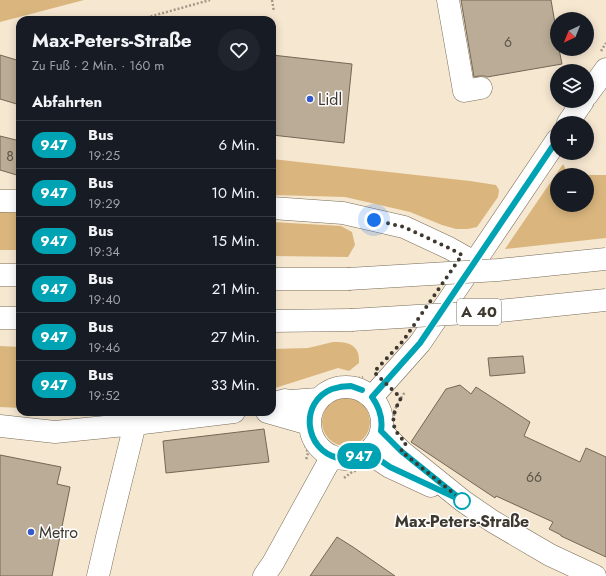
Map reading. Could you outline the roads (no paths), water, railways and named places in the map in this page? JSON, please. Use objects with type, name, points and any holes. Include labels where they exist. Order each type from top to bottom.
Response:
[{"type":"main road","points":[[448,0],[464,91],[481,88]]},
{"type":"main road","points":[[594,85],[606,68]]},
{"type":"main road","points":[[550,150],[420,343],[379,390],[378,405],[382,422],[387,426],[401,451],[463,501],[492,521],[550,555],[595,576]]},
{"type":"main road","points":[[0,201],[16,202]]},
{"type":"main road","points":[[276,208],[343,213],[404,227],[449,248],[474,262]]},
{"type":"main road","points":[[276,280],[348,279],[498,270],[606,259]]},
{"type":"main road","points":[[0,275],[16,275]]},
{"type":"main road","name":"A 40","points":[[276,321],[351,320],[499,311],[606,300]]},
{"type":"main road","points":[[0,318],[16,318]]},
{"type":"main road","points":[[309,424],[276,411],[285,400],[291,401],[338,387],[351,386],[362,390],[379,390]]},
{"type":"main road","points":[[321,391],[310,415],[309,424],[311,434],[323,451],[327,465]]},
{"type":"main road","points":[[0,426],[55,432],[201,416]]},
{"type":"main road","points":[[98,576],[135,424]]},
{"type":"main road","points":[[365,460],[387,426]]},
{"type":"main road","points":[[264,576],[273,563],[327,465],[344,459],[356,457],[390,467],[463,501]]},
{"type":"place","name":"Lidl","points":[[310,99]]},
{"type":"place","name":"Max-Peters-Straße","points":[[462,501]]},
{"type":"place","name":"Metro","points":[[31,532]]}]
